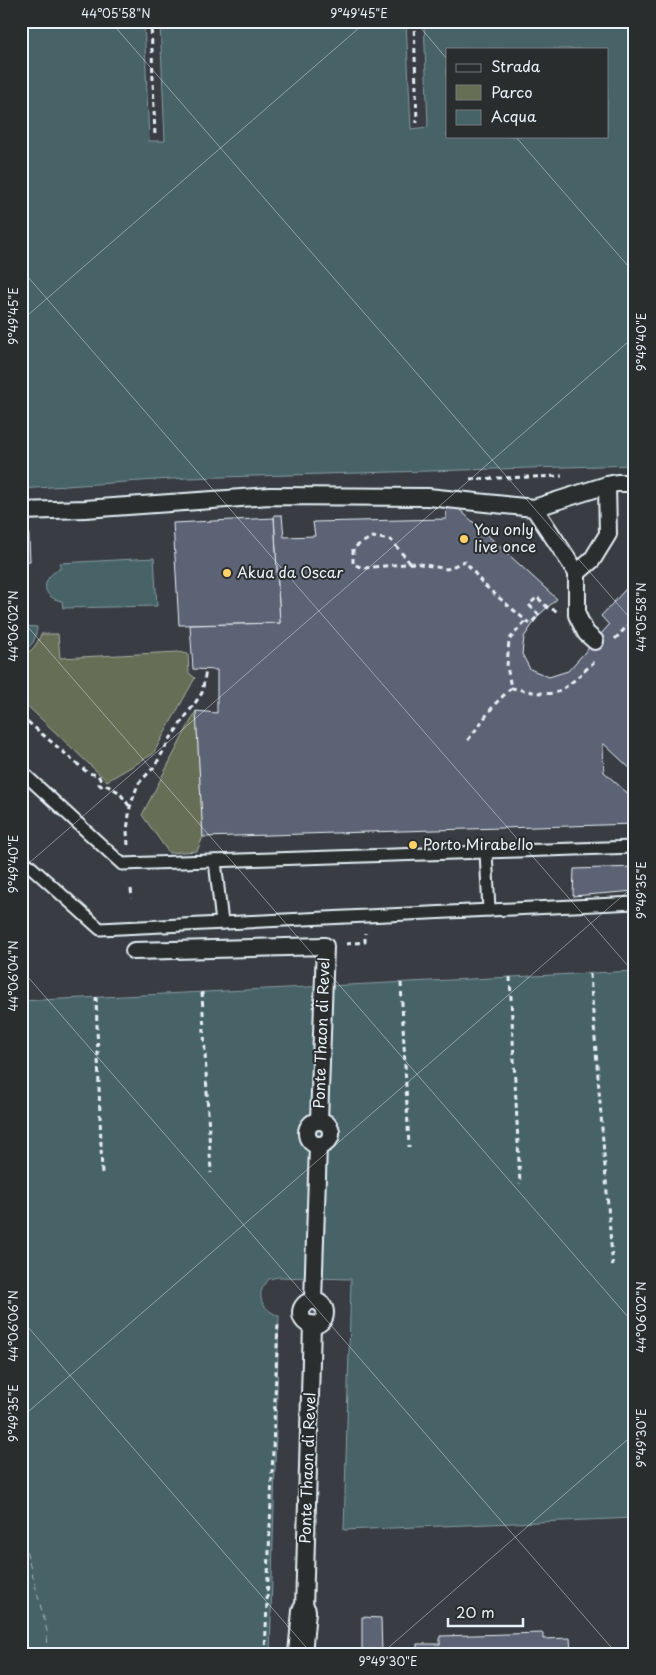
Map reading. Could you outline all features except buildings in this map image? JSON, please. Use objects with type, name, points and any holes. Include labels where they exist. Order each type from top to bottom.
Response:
[{"type":"street","points":[[21,511],[85,509],[270,496],[428,497],[534,508],[607,485],[635,483]]},
{"type":"street","points":[[577,573],[592,560],[608,534],[607,485]]},
{"type":"street","points":[[534,508],[577,573],[577,615],[586,633],[595,641]]},
{"type":"street","points":[[134,951],[325,946]]},
{"type":"street","name":"Ponte Thaon di Revel","points":[[304,1611],[312,1324],[305,1322],[301,1314],[304,1305],[313,1301],[318,1145],[310,1142],[307,1133],[310,1125],[319,1121],[325,946]]},
{"type":"street","points":[[300,1654],[304,1611]]},
{"type":"lane","points":[[21,771],[122,864],[635,847]]},
{"type":"lane","points":[[486,852],[489,910]]},
{"type":"lane","points":[[21,858],[100,929],[635,903]]},
{"type":"lane","points":[[215,861],[222,923]]},
{"type":"path","points":[[151,21],[155,137]]},
{"type":"path","points":[[414,21],[417,123]]},
{"type":"path","points":[[410,563],[392,540],[372,537],[353,548],[353,564],[363,568],[410,563],[447,569],[465,561],[484,585],[530,624],[540,615],[529,605],[537,597],[548,608]]},
{"type":"path","points":[[614,641],[634,619]]},
{"type":"path","points":[[511,688],[507,666],[509,640],[526,620]]},
{"type":"path","points":[[511,688],[555,693],[578,678],[596,660]]},
{"type":"path","points":[[129,853],[127,831],[130,807],[138,784],[155,766],[170,739],[202,692],[206,670]]},
{"type":"path","points":[[468,740],[494,704],[511,688]]},
{"type":"path","points":[[21,716],[88,773],[98,775],[101,781],[99,784],[102,786],[104,784],[119,792],[130,807]]},
{"type":"path","points":[[131,889],[132,898]]},
{"type":"path","points":[[325,946],[365,942],[365,916]]},
{"type":"path","points":[[590,974],[613,1270]]},
{"type":"path","points":[[510,977],[520,1184]]},
{"type":"path","points":[[401,982],[409,1147]]},
{"type":"path","points":[[202,992],[211,1173]]},
{"type":"path","points":[[96,997],[102,1175]]},
{"type":"path","points":[[265,1654],[278,1322]]},
{"type":"green space","points":[[41,634],[58,634],[60,658],[178,652],[188,654],[189,673],[195,678],[153,754],[107,781],[21,700],[21,655],[34,648]]},
{"type":"green space","points":[[196,711],[203,837],[197,851],[169,853],[142,815]]},
{"type":"water","points":[[21,21],[144,21],[149,141],[165,141],[160,21],[406,21],[411,129],[428,127],[424,21],[635,21],[635,465],[186,478],[21,489]]},
{"type":"water","points":[[154,558],[157,606],[63,608],[62,601],[50,596],[47,592],[46,582],[49,577],[60,569],[60,563]]},
{"type":"water","points":[[21,626],[37,627],[33,642],[21,651]]},
{"type":"water","points":[[635,971],[635,1518],[344,1530],[351,1279],[278,1277],[269,1279],[261,1294],[264,1306],[279,1316],[270,1654],[21,1654],[21,1001]]},
{"type":"ferry route","points":[[21,1530],[47,1631],[46,1654]]},
{"type":"place","name":"You only live once","points":[[464,539]]},
{"type":"place","name":"Akua da Oscar","points":[[227,573]]},
{"type":"place","name":"Porto Mirabello","points":[[413,845]]}]
